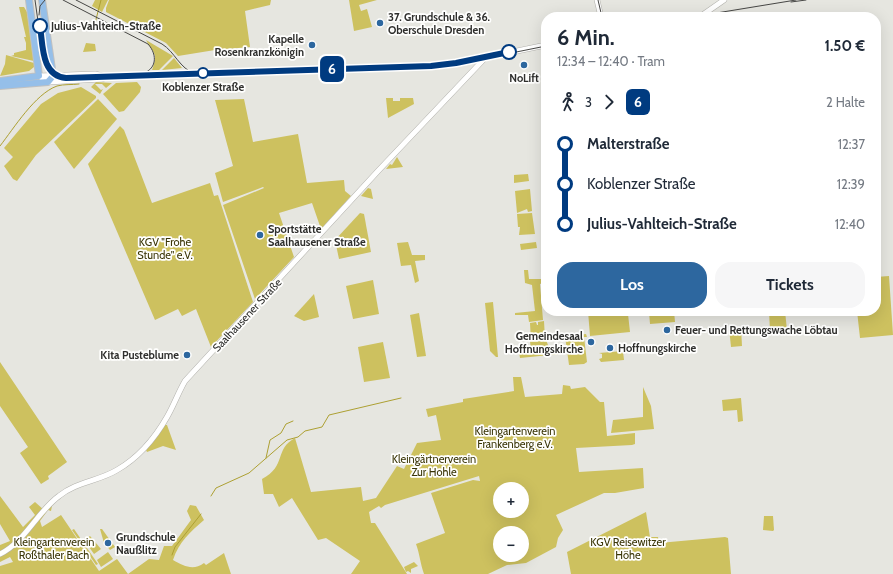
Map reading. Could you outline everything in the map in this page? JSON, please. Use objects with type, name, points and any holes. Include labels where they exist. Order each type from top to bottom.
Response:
[{"type":"main road","points":[[0,81],[39,76],[29,0]]},
{"type":"main road","points":[[0,86],[48,82],[53,76],[42,0]]},
{"type":"street","points":[[597,0],[600,12]]},
{"type":"street","points":[[706,12],[724,0]]},
{"type":"street","points":[[39,76],[48,82],[101,79],[108,77],[449,65],[541,46]]},
{"type":"street","name":"Saalhausener Straße","points":[[0,554],[15,543],[44,510],[60,495],[77,485],[117,470],[141,451],[167,417],[185,381],[378,171],[485,58]]},
{"type":"street","points":[[39,76],[95,74],[108,77]]},
{"type":"green space","points":[[95,0],[108,0],[102,12],[92,6]]},
{"type":"green space","points":[[109,0],[271,0],[270,5],[245,11],[250,47],[215,50],[178,56],[166,43],[106,12]]},
{"type":"green space","points":[[349,0],[377,0],[359,5],[361,11],[367,9],[372,27],[354,31]]},
{"type":"green space","points":[[19,7],[24,7],[27,12],[34,61],[11,56],[14,55],[14,53],[26,50],[24,37],[26,37]]},
{"type":"green space","points":[[146,40],[173,56],[159,70],[152,70],[155,56]]},
{"type":"green space","points":[[86,43],[95,44],[96,51],[83,52]]},
{"type":"green space","points":[[6,55],[34,63],[34,67],[29,71],[0,76],[5,64]]},
{"type":"green space","points":[[174,58],[182,68],[162,70]]},
{"type":"green space","points":[[96,82],[112,83],[106,88],[102,84],[95,84],[101,90],[103,89],[100,94],[91,87]]},
{"type":"green space","points":[[137,82],[141,87],[140,92],[124,111],[119,112],[103,94],[116,83]]},
{"type":"green space","points":[[81,87],[96,96],[96,98],[36,155],[17,181],[13,179],[4,166],[13,157],[4,148],[41,104],[58,93]]},
{"type":"green space","points":[[386,98],[393,98],[393,101],[400,101],[400,98],[413,98],[414,104],[388,118]]},
{"type":"green space","points":[[98,99],[117,119],[74,169],[54,142]]},
{"type":"green space","name":"Sportstätte Saalhausener Straße","points":[[244,99],[253,142],[298,134],[307,183],[344,180],[345,191],[351,196],[321,229],[312,203],[279,213],[294,257],[255,299],[223,205],[264,188],[263,187],[223,202],[215,173],[233,166],[215,100]]},
{"type":"green space","name":"KGV \"Frohe Stunde\" e.V.","points":[[120,126],[124,130],[152,203],[210,183],[214,196],[218,195],[253,302],[211,347],[196,309],[182,316],[178,309],[155,320],[88,164]]},
{"type":"green space","points":[[397,157],[403,167],[386,169],[390,164],[392,165]]},
{"type":"green space","points":[[528,174],[529,181],[514,183],[514,175]]},
{"type":"green space","points":[[368,188],[371,189],[373,199],[361,196]]},
{"type":"green space","points":[[530,189],[532,211],[528,212],[527,209],[517,213],[515,191]]},
{"type":"green space","points":[[360,213],[364,214],[371,252],[339,259],[335,240]]},
{"type":"green space","points":[[532,213],[535,234],[519,235],[520,227],[518,227],[517,214]]},
{"type":"green space","points":[[408,242],[412,255],[425,255],[425,260],[415,261],[419,281],[415,283],[411,265],[401,266],[397,243]]},
{"type":"green space","points":[[536,242],[537,248],[521,250],[520,244]]},
{"type":"green space","points":[[524,270],[528,270],[529,279],[541,279],[541,316],[543,316],[543,320],[529,322],[528,315],[515,315],[515,313],[535,311],[532,285],[525,283]]},
{"type":"green space","points":[[889,276],[893,335],[860,338],[858,316],[881,316],[881,277]]},
{"type":"green space","points":[[373,280],[379,314],[353,319],[346,286]]},
{"type":"green space","points":[[314,294],[319,317],[304,321],[294,316]]},
{"type":"green space","points":[[493,302],[498,357],[490,351],[485,303]]},
{"type":"green space","points":[[419,313],[426,356],[417,357],[410,315]]},
{"type":"green space","points":[[588,316],[628,316],[630,332],[590,336]]},
{"type":"green space","points":[[649,316],[674,316],[675,322],[650,324]]},
{"type":"green space","points":[[769,316],[786,316],[787,330],[770,331]]},
{"type":"green space","points":[[544,321],[545,339],[531,341],[530,323],[536,322],[538,325],[538,322]]},
{"type":"green space","points":[[741,327],[742,346],[731,347],[729,328]]},
{"type":"green space","points":[[586,334],[587,337],[584,337],[587,362],[584,364],[569,365],[565,336]]},
{"type":"green space","points":[[546,340],[550,350],[556,349],[556,352],[559,351],[560,354],[520,358],[519,352],[531,350],[530,341]]},
{"type":"green space","points":[[383,342],[390,378],[364,382],[358,347]]},
{"type":"green space","points":[[623,351],[624,360],[601,362],[599,359],[602,358],[602,354],[599,353]]},
{"type":"green space","points":[[0,362],[67,462],[48,476],[49,479],[41,484],[20,453],[28,447],[0,406]]},
{"type":"green space","points":[[513,377],[521,377],[525,397],[562,394],[563,385],[570,386],[571,389],[585,387],[600,402],[604,402],[607,436],[635,433],[635,444],[576,448],[579,472],[643,468],[644,488],[615,493],[604,493],[556,515],[563,530],[558,538],[556,547],[529,561],[529,526],[493,526],[493,562],[528,562],[507,565],[488,574],[424,574],[416,544],[445,533],[431,493],[473,480],[480,481],[479,476],[385,505],[381,508],[379,506],[369,512],[371,523],[375,523],[407,574],[351,574],[360,561],[326,538],[318,540],[292,498],[279,507],[273,494],[264,494],[262,479],[275,469],[284,447],[295,438],[311,492],[361,487],[363,501],[376,498],[397,466],[404,469],[417,443],[441,440],[436,415],[428,417],[426,409],[463,402],[463,399],[514,391]]},
{"type":"green space","points":[[643,387],[651,406],[654,429],[611,433],[613,420],[643,417]]},
{"type":"green space","points":[[741,398],[743,421],[738,422],[737,410],[723,411],[722,400]]},
{"type":"green space","points":[[164,425],[167,425],[176,450],[163,446],[147,452],[146,450]]},
{"type":"green space","name":"Kleingartenverein Roßthaler Bach","points":[[0,496],[23,527],[35,515],[29,507],[35,502],[44,510],[53,501],[51,511],[48,510],[40,521],[42,527],[61,515],[99,571],[117,559],[128,574],[0,574],[0,566],[13,562],[10,557],[0,562],[0,545],[10,541],[0,524]]},
{"type":"green space","points":[[190,505],[196,506],[204,520],[194,529],[178,548],[173,560],[188,567],[196,567],[204,563],[206,565],[224,553],[231,574],[128,574],[149,559],[159,560],[164,546],[172,546],[191,520],[187,511]]},
{"type":"green space","name":"KGV Reisewitzer Höhe","points":[[646,512],[650,537],[658,537],[659,543],[725,537],[728,538],[731,574],[571,574],[567,552]]},
{"type":"green space","points":[[764,516],[773,516],[773,531],[763,530]]},
{"type":"green space","points":[[74,529],[98,564],[96,565],[72,530]]},
{"type":"green space","points":[[100,529],[102,529],[115,547],[110,550],[104,543]]},
{"type":"green space","points":[[90,536],[101,549],[94,554],[84,540]]},
{"type":"green space","points":[[108,552],[113,559],[101,567],[97,560]]},
{"type":"green space","points":[[414,562],[418,566],[411,569],[411,573],[408,571],[406,572],[404,567]]},
{"type":"waterway","points":[[93,31],[101,0]]},
{"type":"waterway","points":[[0,146],[26,112],[41,96],[57,86],[79,84]]},
{"type":"waterway","points":[[211,496],[216,488],[249,473],[287,440],[298,437],[305,431],[322,427],[329,415],[401,398]]},
{"type":"waterway","points":[[266,458],[270,440],[281,433],[286,424],[293,421]]},
{"type":"waterway","points":[[172,555],[175,547],[201,514]]},
{"type":"tram line","points":[[35,0],[44,64],[52,76],[67,80],[431,67],[457,64],[541,47]]},
{"type":"tram line","points":[[39,15],[40,6],[45,0]]},
{"type":"tram line","points":[[63,0],[148,44],[153,53],[153,66],[150,70],[140,74]]},
{"type":"tram line","points":[[76,0],[162,44],[185,68],[195,74]]},
{"type":"tram line","points":[[598,0],[601,12]]},
{"type":"tram line","points":[[723,12],[796,0]]},
{"type":"tram line","points":[[791,2],[806,0]]},
{"type":"tram line","name":"6","points":[[40,26],[45,61],[52,72],[62,78],[431,66],[456,63],[509,52]]},
{"type":"place","name":"37. Grundschule & 36. Oberschule Dresden","points":[[380,23]]},
{"type":"place","name":"Julius-Vahlteich-Straße","points":[[40,26]]},
{"type":"place","name":"Kapelle Rosenkranzkönigin","points":[[312,45]]},
{"type":"place","name":"NoLift","points":[[524,65]]},
{"type":"place","name":"Koblenzer Straße","points":[[203,73]]},
{"type":"place","name":"Sportstätte Saalhausener Straße","points":[[260,235]]},
{"type":"place","name":"Feuer- und Rettungswache Löbtau","points":[[667,330]]},
{"type":"place","name":"Gemeindesaal Hoffnungskirche","points":[[591,342]]},
{"type":"place","name":"Hoffnungskirche","points":[[610,348]]},
{"type":"place","name":"Kita Pusteblume","points":[[187,355]]},
{"type":"place","name":"Grundschule Naußlitz","points":[[108,543]]},
{"type":"park label","name":"Kleingartenverein Frankenberg e.V.","points":[[515,437]]},
{"type":"park label","name":"Kleingärtnerverein Zur Hohle","points":[[434,465]]}]
